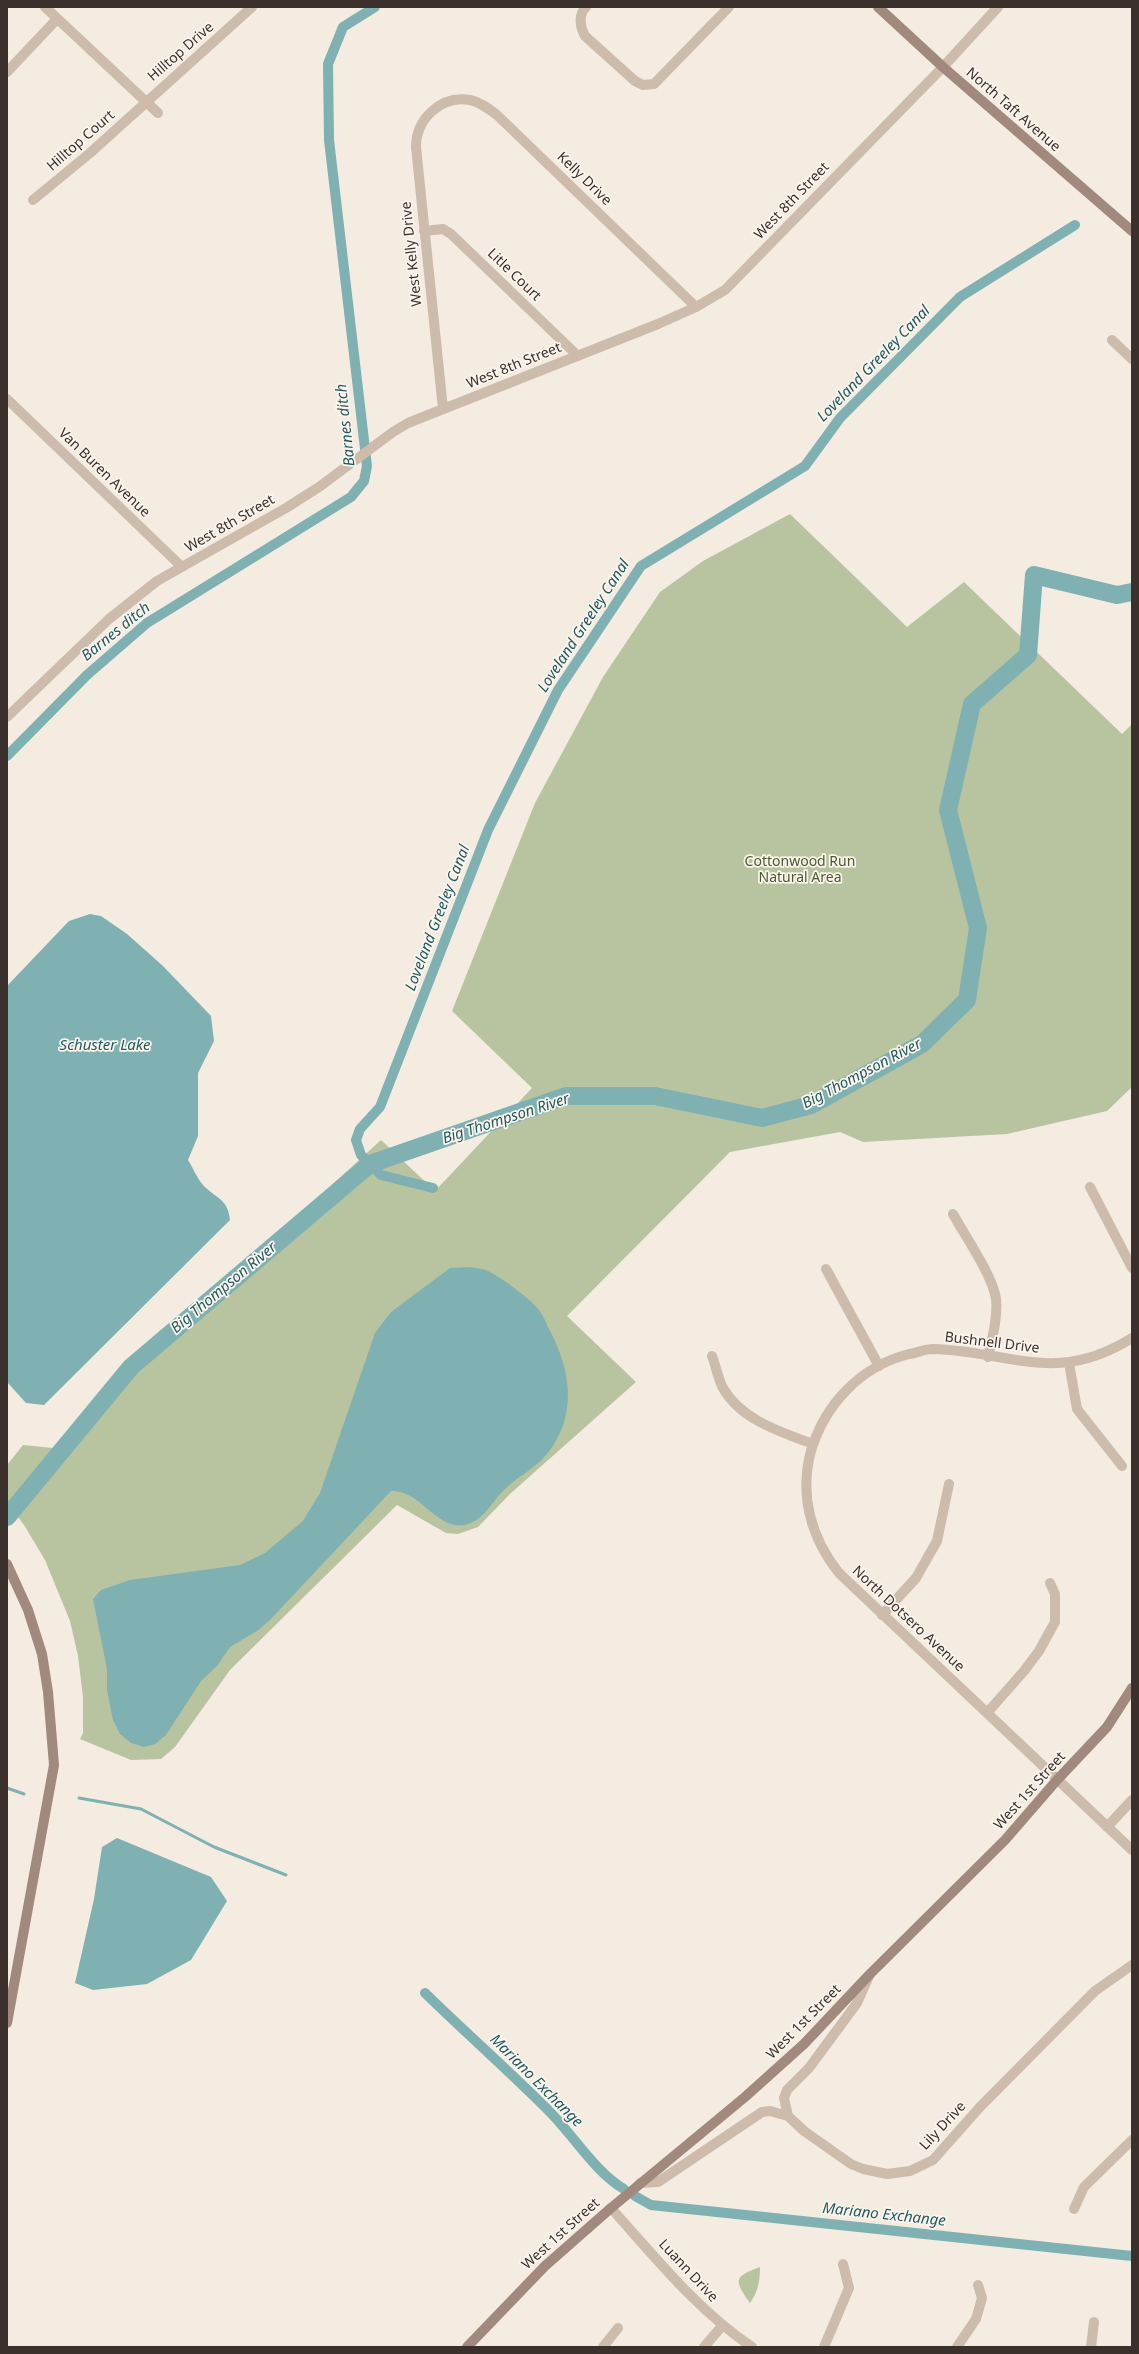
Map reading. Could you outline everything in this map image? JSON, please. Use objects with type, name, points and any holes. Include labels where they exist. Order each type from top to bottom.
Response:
[{"type":"main road","name":"North Taft Avenue","points":[[878,7],[943,67],[1132,231]]},
{"type":"main road","points":[[7,2023],[54,1764],[48,1692],[42,1654],[28,1610],[8,1565]]},
{"type":"main road","name":"West 1st Street","points":[[467,2347],[528,2281],[640,2183],[772,2073],[804,2044],[870,1974],[1004,1840],[1057,1780],[1107,1727],[1132,1688]]},
{"type":"street","points":[[44,7],[158,113]]},
{"type":"street","name":"Hilltop Drive","points":[[146,102],[252,7]]},
{"type":"street","points":[[586,7],[581,18],[581,29],[585,36],[635,81],[643,85],[654,84],[729,7]]},
{"type":"street","name":"West 8th Street","points":[[7,717],[109,619],[157,581],[286,508],[353,462],[379,442],[408,424],[696,307],[726,290],[943,67],[998,7]]},
{"type":"street","points":[[7,72],[57,19]]},
{"type":"street","name":"Kelly Drive","points":[[441,105],[452,100],[471,100],[483,105],[497,115],[696,307]]},
{"type":"street","name":"Hilltop Court","points":[[34,200],[90,153],[146,102]]},
{"type":"street","name":"West Kelly Drive","points":[[441,105],[426,118],[420,127],[416,141],[443,409]]},
{"type":"street","name":"Litle Court","points":[[424,231],[443,230],[451,234],[578,356]]},
{"type":"street","points":[[1112,340],[1132,359]]},
{"type":"street","name":"Van Buren Avenue","points":[[7,399],[182,567]]},
{"type":"street","points":[[1090,1187],[1132,1268]]},
{"type":"street","points":[[953,1214],[992,1284],[996,1298],[996,1308],[988,1357]]},
{"type":"street","points":[[826,1268],[879,1366]]},
{"type":"street","name":"Bushnell Drive","points":[[813,1444],[832,1406],[851,1384],[889,1360],[931,1349],[1040,1364],[1069,1363],[1113,1350],[1132,1338]]},
{"type":"street","points":[[712,1356],[722,1387],[742,1409],[774,1430],[813,1444]]},
{"type":"street","points":[[1069,1363],[1077,1410],[1122,1466]]},
{"type":"street","name":"North Dotsero Avenue","points":[[813,1444],[808,1466],[807,1496],[812,1526],[819,1544],[839,1573],[1132,1850]]},
{"type":"street","points":[[882,1615],[916,1578],[936,1542],[948,1484]]},
{"type":"street","points":[[987,1713],[1024,1671],[1039,1651],[1055,1622],[1055,1594],[1050,1583]]},
{"type":"street","points":[[1107,1827],[1132,1800]]},
{"type":"street","name":"Lily Drive","points":[[788,2116],[810,2135],[863,2169],[887,2174],[900,2173],[922,2166],[942,2152],[980,2107],[1095,1991],[1132,1965]]},
{"type":"street","points":[[640,2183],[658,2182],[762,2112],[770,2111],[788,2116],[784,2098],[787,2090],[809,2068],[857,2003],[870,1974]]},
{"type":"street","points":[[1074,2210],[1084,2187],[1130,2145]]},
{"type":"street","name":"Luann Drive","points":[[611,2208],[695,2300],[722,2326],[752,2347]]},
{"type":"street","points":[[824,2347],[848,2288],[843,2264]]},
{"type":"street","points":[[957,2347],[976,2318],[982,2298],[978,2285]]},
{"type":"street","points":[[1091,2347],[1094,2322]]},
{"type":"street","points":[[704,2347],[722,2326]]},
{"type":"street","points":[[603,2347],[618,2328]]},
{"type":"green space","name":"Cottonwood Run Natural Area","points":[[790,514],[907,627],[964,582],[1122,734],[1132,724],[1132,1087],[1107,1111],[1007,1134],[863,1142],[840,1132],[730,1152],[567,1316],[636,1382],[510,1494],[478,1527],[458,1534],[446,1533],[397,1505],[230,1670],[175,1747],[161,1759],[131,1760],[80,1739],[83,1733],[83,1697],[78,1656],[70,1621],[45,1560],[24,1525],[7,1502],[7,1465],[23,1445],[63,1449],[125,1369],[209,1297],[381,1140],[435,1191],[532,1088],[452,1011],[535,803],[603,677],[660,592],[703,561]]},
{"type":"green space","points":[[760,2267],[758,2286],[750,2303],[741,2289],[739,2280],[751,2270]]},
{"type":"water","name":"Schuster Lake","points":[[90,914],[101,916],[127,934],[163,966],[211,1016],[214,1041],[198,1073],[198,1136],[188,1160],[203,1185],[227,1207],[230,1220],[44,1405],[26,1403],[7,1382],[7,986],[69,921]]},
{"type":"water","points":[[470,1267],[486,1270],[494,1274],[530,1300],[541,1313],[555,1340],[564,1368],[568,1397],[567,1411],[563,1425],[551,1449],[538,1463],[510,1484],[476,1521],[471,1523],[459,1525],[449,1523],[439,1518],[412,1497],[402,1492],[391,1491],[270,1620],[257,1631],[230,1647],[217,1666],[201,1681],[166,1735],[155,1744],[144,1747],[131,1743],[120,1734],[113,1720],[107,1690],[107,1669],[93,1599],[101,1590],[130,1580],[240,1565],[265,1553],[303,1521],[320,1493],[375,1333],[391,1312],[450,1268]]},
{"type":"water","points":[[117,1838],[211,1877],[227,1901],[191,1960],[147,1984],[93,1990],[75,1983],[94,1899],[102,1847]]},
{"type":"waterway","name":"Barnes ditch","points":[[7,756],[87,675],[147,623],[351,497],[364,481],[367,466],[329,140],[328,64],[343,27],[375,7]]},
{"type":"waterway","name":"Loveland Greeley Canal","points":[[433,1188],[381,1175],[361,1155],[356,1140],[360,1129],[380,1107],[488,830],[558,690],[641,566],[805,466],[840,418],[960,297],[1075,225]]},
{"type":"waterway","name":"Big Thompson River","points":[[7,1517],[131,1367],[370,1164],[566,1096],[655,1096],[762,1118],[811,1105],[922,1044],[967,1000],[978,928],[948,810],[972,704],[1028,655],[1034,575],[1117,595],[1132,592]]},
{"type":"waterway","points":[[7,1788],[24,1794]]},
{"type":"waterway","points":[[79,1798],[141,1809],[214,1847],[286,1875]]},
{"type":"waterway","name":"Mariano Exchange","points":[[425,1993],[519,2081],[549,2111],[594,2164],[624,2189]]},
{"type":"waterway","name":"Mariano Exchange","points":[[635,2196],[651,2205],[1132,2256]]}]
